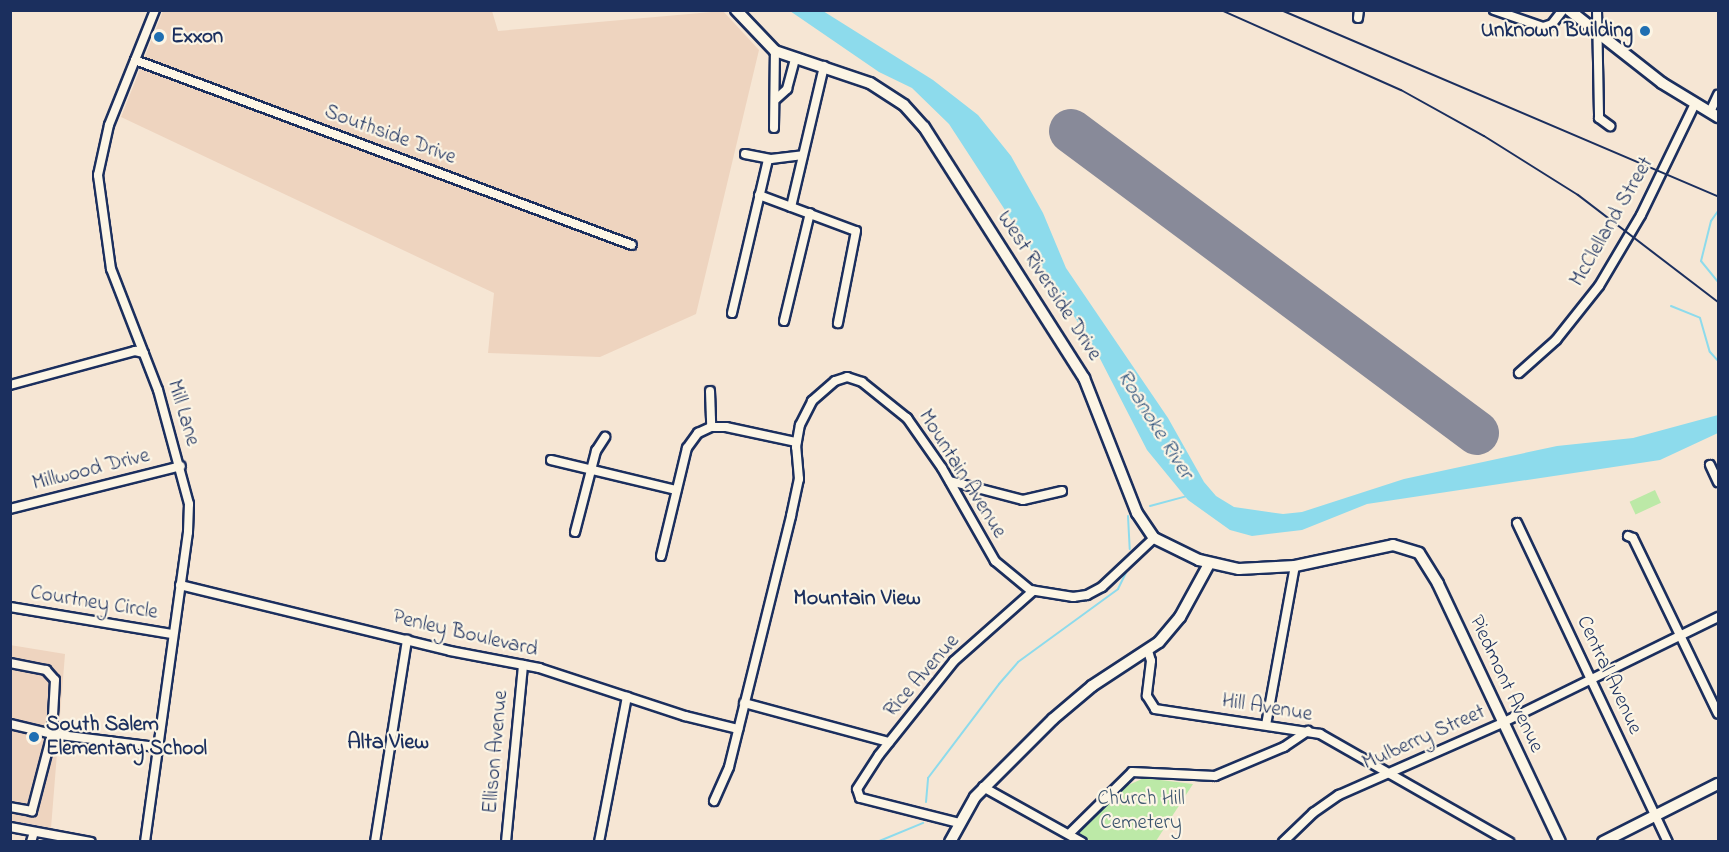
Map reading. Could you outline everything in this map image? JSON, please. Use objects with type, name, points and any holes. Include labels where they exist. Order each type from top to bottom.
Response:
[{"type":"street","name":"Mill Lane","points":[[145,842],[189,513],[181,466],[144,353],[111,269],[98,189],[103,145],[155,10]]},
{"type":"street","name":"West Riverside Drive","points":[[736,10],[775,51],[870,83],[904,105],[924,127],[1084,378],[1137,513],[1154,538]]},
{"type":"street","points":[[1494,10],[1543,27],[1552,24],[1563,10]]},
{"type":"street","points":[[1569,10],[1695,104],[1714,115],[1719,95]]},
{"type":"street","points":[[1597,10],[1599,118],[1611,126]]},
{"type":"street","points":[[774,128],[776,99],[772,79],[775,51]]},
{"type":"street","points":[[776,99],[789,85],[795,59]]},
{"type":"street","name":"Southside Drive","points":[[135,60],[632,245]]},
{"type":"street","points":[[791,207],[824,66]]},
{"type":"street","name":"McClelland Street","points":[[1519,373],[1556,340],[1599,286],[1641,215],[1695,104]]},
{"type":"street","points":[[746,154],[768,159],[803,155]]},
{"type":"street","points":[[732,313],[768,159]]},
{"type":"street","points":[[759,195],[810,213],[858,234],[838,323]]},
{"type":"street","points":[[784,321],[810,213]]},
{"type":"street","points":[[10,385],[135,351],[144,353]]},
{"type":"street","name":"Mountain Avenue","points":[[714,801],[729,767],[799,480],[796,442],[804,414],[819,393],[835,381],[854,378],[907,418],[950,481],[995,561],[1008,576],[1033,591],[1073,597],[1095,592],[1154,538]]},
{"type":"street","points":[[710,391],[711,427]]},
{"type":"street","points":[[662,556],[689,443],[711,427],[796,442]]},
{"type":"street","points":[[575,532],[598,448],[606,437]]},
{"type":"street","points":[[551,460],[676,490]]},
{"type":"street","points":[[1710,465],[1719,482]]},
{"type":"street","name":"Millwood Drive","points":[[10,509],[181,466]]},
{"type":"street","points":[[950,481],[1023,500],[1062,491]]},
{"type":"street","name":"Central Avenue","points":[[1517,523],[1668,842]]},
{"type":"street","points":[[1628,536],[1633,538],[1719,714]]},
{"type":"street","points":[[1154,538],[1209,564],[1239,569],[1295,566],[1266,725]]},
{"type":"street","name":"Piedmont Avenue","points":[[1295,566],[1393,545],[1410,548],[1423,558],[1438,584],[1560,842]]},
{"type":"street","points":[[950,842],[959,823],[983,787],[1083,692],[1148,651],[1179,617],[1209,564]]},
{"type":"street","name":"Penley Boulevard","points":[[180,585],[406,640],[523,665],[738,729]]},
{"type":"street","name":"Rice Avenue","points":[[959,823],[860,798],[860,783],[889,742],[954,662],[1033,591]]},
{"type":"street","name":"Courtney Circle","points":[[10,607],[172,634]]},
{"type":"street","name":"Mulberry Street","points":[[1286,840],[1325,803],[1502,723],[1719,617]]},
{"type":"street","points":[[375,842],[406,640]]},
{"type":"street","name":"Hill Avenue","points":[[1148,651],[1148,701],[1155,709],[1308,731],[1392,774],[1509,842]]},
{"type":"street","points":[[10,663],[46,670],[54,676],[52,734],[32,811],[10,807]]},
{"type":"street","name":"Ellison Avenue","points":[[506,842],[523,665]]},
{"type":"street","points":[[599,842],[627,697]]},
{"type":"street","points":[[744,703],[889,742]]},
{"type":"street","points":[[10,723],[52,734],[156,747]]},
{"type":"street","points":[[1069,834],[1132,772],[1215,776],[1284,747],[1308,731]]},
{"type":"street","points":[[1603,842],[1719,784]]},
{"type":"street","points":[[983,787],[1082,842]]},
{"type":"street","points":[[10,827],[91,842]]},
{"type":"street","points":[[31,842],[34,832]]},
{"type":"shaded area","points":[[163,11],[492,11],[498,31],[723,11],[759,50],[696,314],[600,357],[488,353],[494,293],[121,117]]},
{"type":"shaded area","name":"South Salem Elementary School","points":[[10,645],[65,654],[51,828],[11,821]]},
{"type":"green space","points":[[1655,490],[1661,503],[1636,515],[1630,502]]},
{"type":"green space","name":"Church Hill Cemetery","points":[[1144,778],[1193,784],[1156,841],[1091,841],[1077,834],[1124,787]]},
{"type":"water","name":"Roanoke River","points":[[790,11],[823,11],[933,80],[978,115],[1011,156],[1043,213],[1066,268],[1168,418],[1204,482],[1216,496],[1234,507],[1283,514],[1302,512],[1404,479],[1557,446],[1633,438],[1718,415],[1718,433],[1660,460],[1367,504],[1302,530],[1252,536],[1230,530],[1188,500],[1147,450],[1094,347],[949,124],[912,88],[879,72]]},
{"type":"waterway","points":[[1718,211],[1711,221],[1701,261],[1718,282]]},
{"type":"waterway","points":[[1671,306],[1700,318],[1710,352],[1718,361]]},
{"type":"waterway","points":[[1150,506],[1188,496]]},
{"type":"waterway","points":[[1128,516],[1130,549]]},
{"type":"waterway","points":[[926,802],[928,778],[999,684],[1018,662],[1118,589],[1129,566]]},
{"type":"waterway","points":[[877,842],[923,823]]},
{"type":"runway","points":[[1071,131],[1477,433]]},
{"type":"railway","points":[[1221,10],[1401,90],[1484,136],[1578,195],[1718,302]]},
{"type":"railway","points":[[1281,10],[1718,196]]},
{"type":"place","name":"Unknown Building","points":[[1645,31]]},
{"type":"place","name":"Exxon","points":[[159,37]]},
{"type":"place","name":"South Salem Elementary School","points":[[34,737]]},
{"type":"district","name":"Mountain View","points":[[857,600]]},
{"type":"district","name":"Alta View","points":[[388,744]]}]
